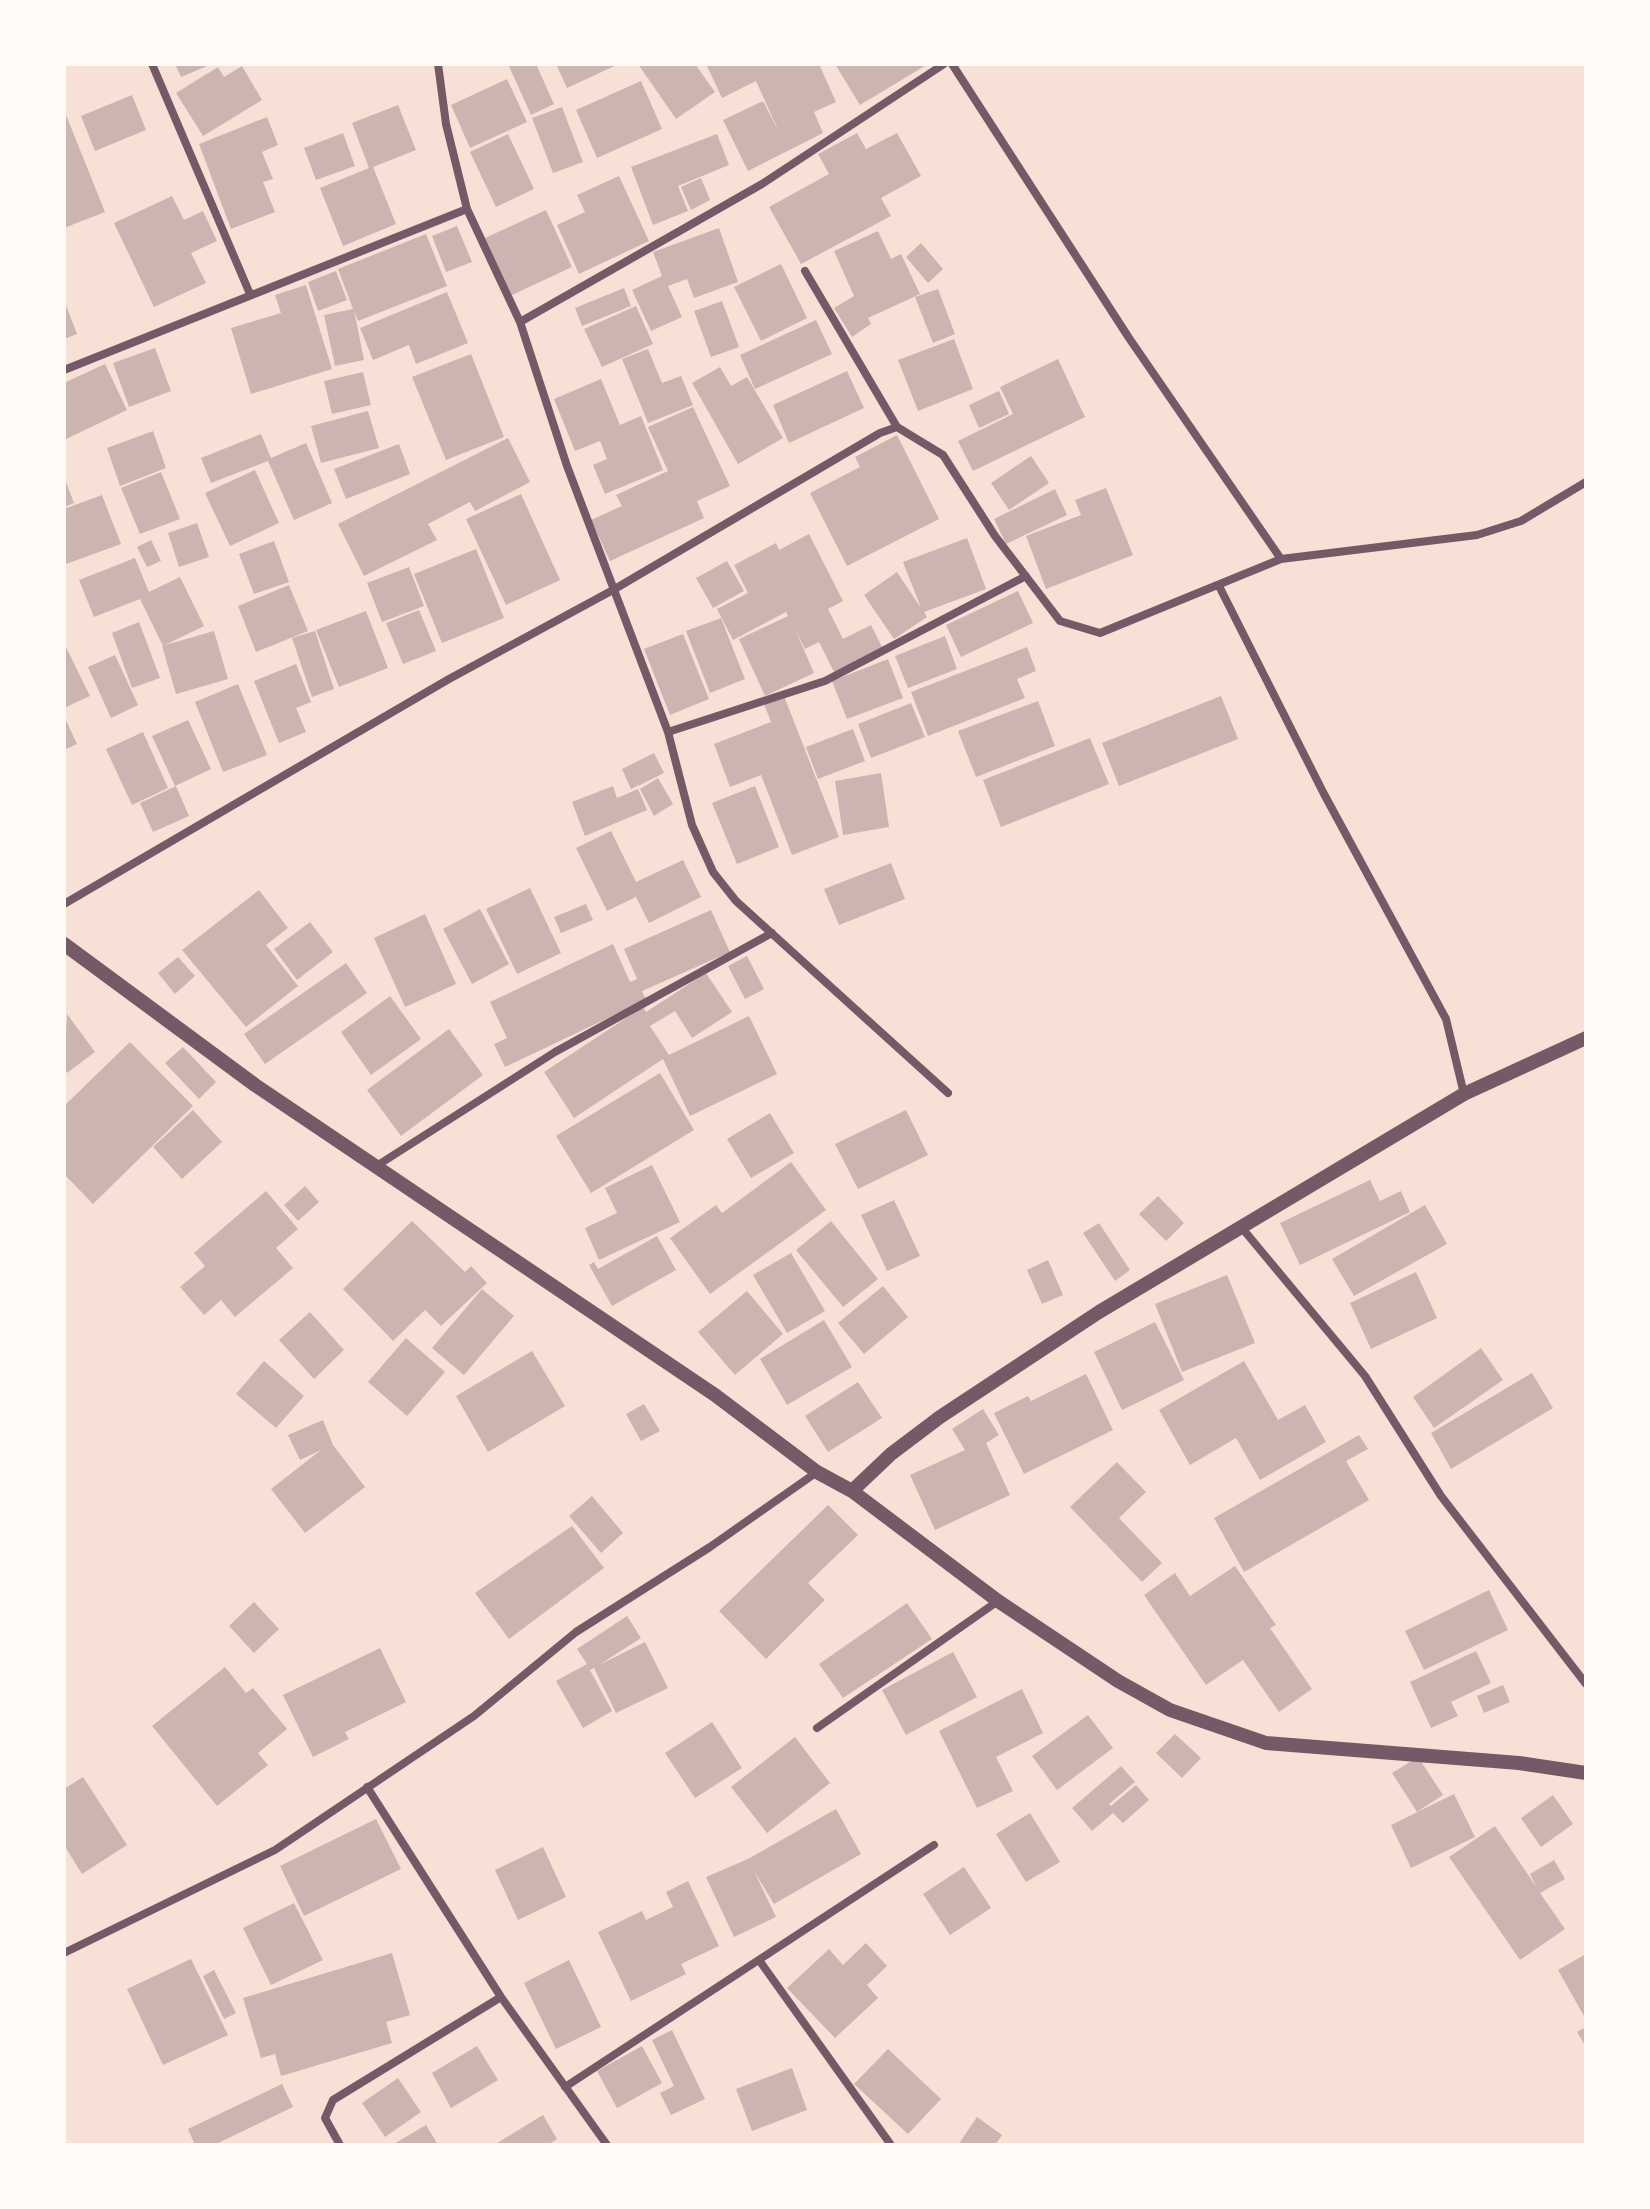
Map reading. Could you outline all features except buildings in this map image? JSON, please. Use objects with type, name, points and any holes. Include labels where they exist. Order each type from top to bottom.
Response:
[{"type":"street","points":[[152,64],[250,294]]},
{"type":"street","points":[[438,64],[446,124],[467,209],[520,322],[567,466],[668,732],[692,825],[713,872],[736,901],[948,1093]]},
{"type":"street","points":[[520,322],[762,184],[944,64]]},
{"type":"street","points":[[952,64],[1129,338],[1281,559]]},
{"type":"street","points":[[64,370],[467,209]]},
{"type":"street","points":[[805,271],[897,427],[943,455],[995,536],[1060,621],[1100,633],[1281,559],[1477,535],[1521,521],[1586,482]]},
{"type":"street","points":[[64,904],[449,679],[613,590],[880,433],[897,427]]},
{"type":"street","points":[[668,732],[825,681],[1026,576]]},
{"type":"street","points":[[1219,586],[1324,794],[1446,1019],[1464,1094]]},
{"type":"street","points":[[378,1165],[555,1052],[772,933]]},
{"type":"street","points":[[64,944],[255,1085],[715,1395],[817,1472],[852,1491],[998,1601],[1118,1681],[1170,1710],[1266,1743],[1519,1763],[1586,1773]]},
{"type":"street","points":[[852,1491],[891,1454],[953,1408],[1099,1312],[1464,1094],[1586,1038]]},
{"type":"street","points":[[1242,1228],[1365,1376],[1441,1496],[1586,1684]]},
{"type":"street","points":[[64,1953],[275,1850],[474,1716],[576,1632],[710,1547],[817,1472]]},
{"type":"street","points":[[817,1728],[998,1601]]},
{"type":"street","points":[[367,1787],[501,1997],[607,2145]]},
{"type":"street","points":[[565,2087],[934,1845]]},
{"type":"street","points":[[759,1960],[891,2145]]},
{"type":"street","points":[[340,2145],[325,2118],[333,2100],[501,1997]]}]
